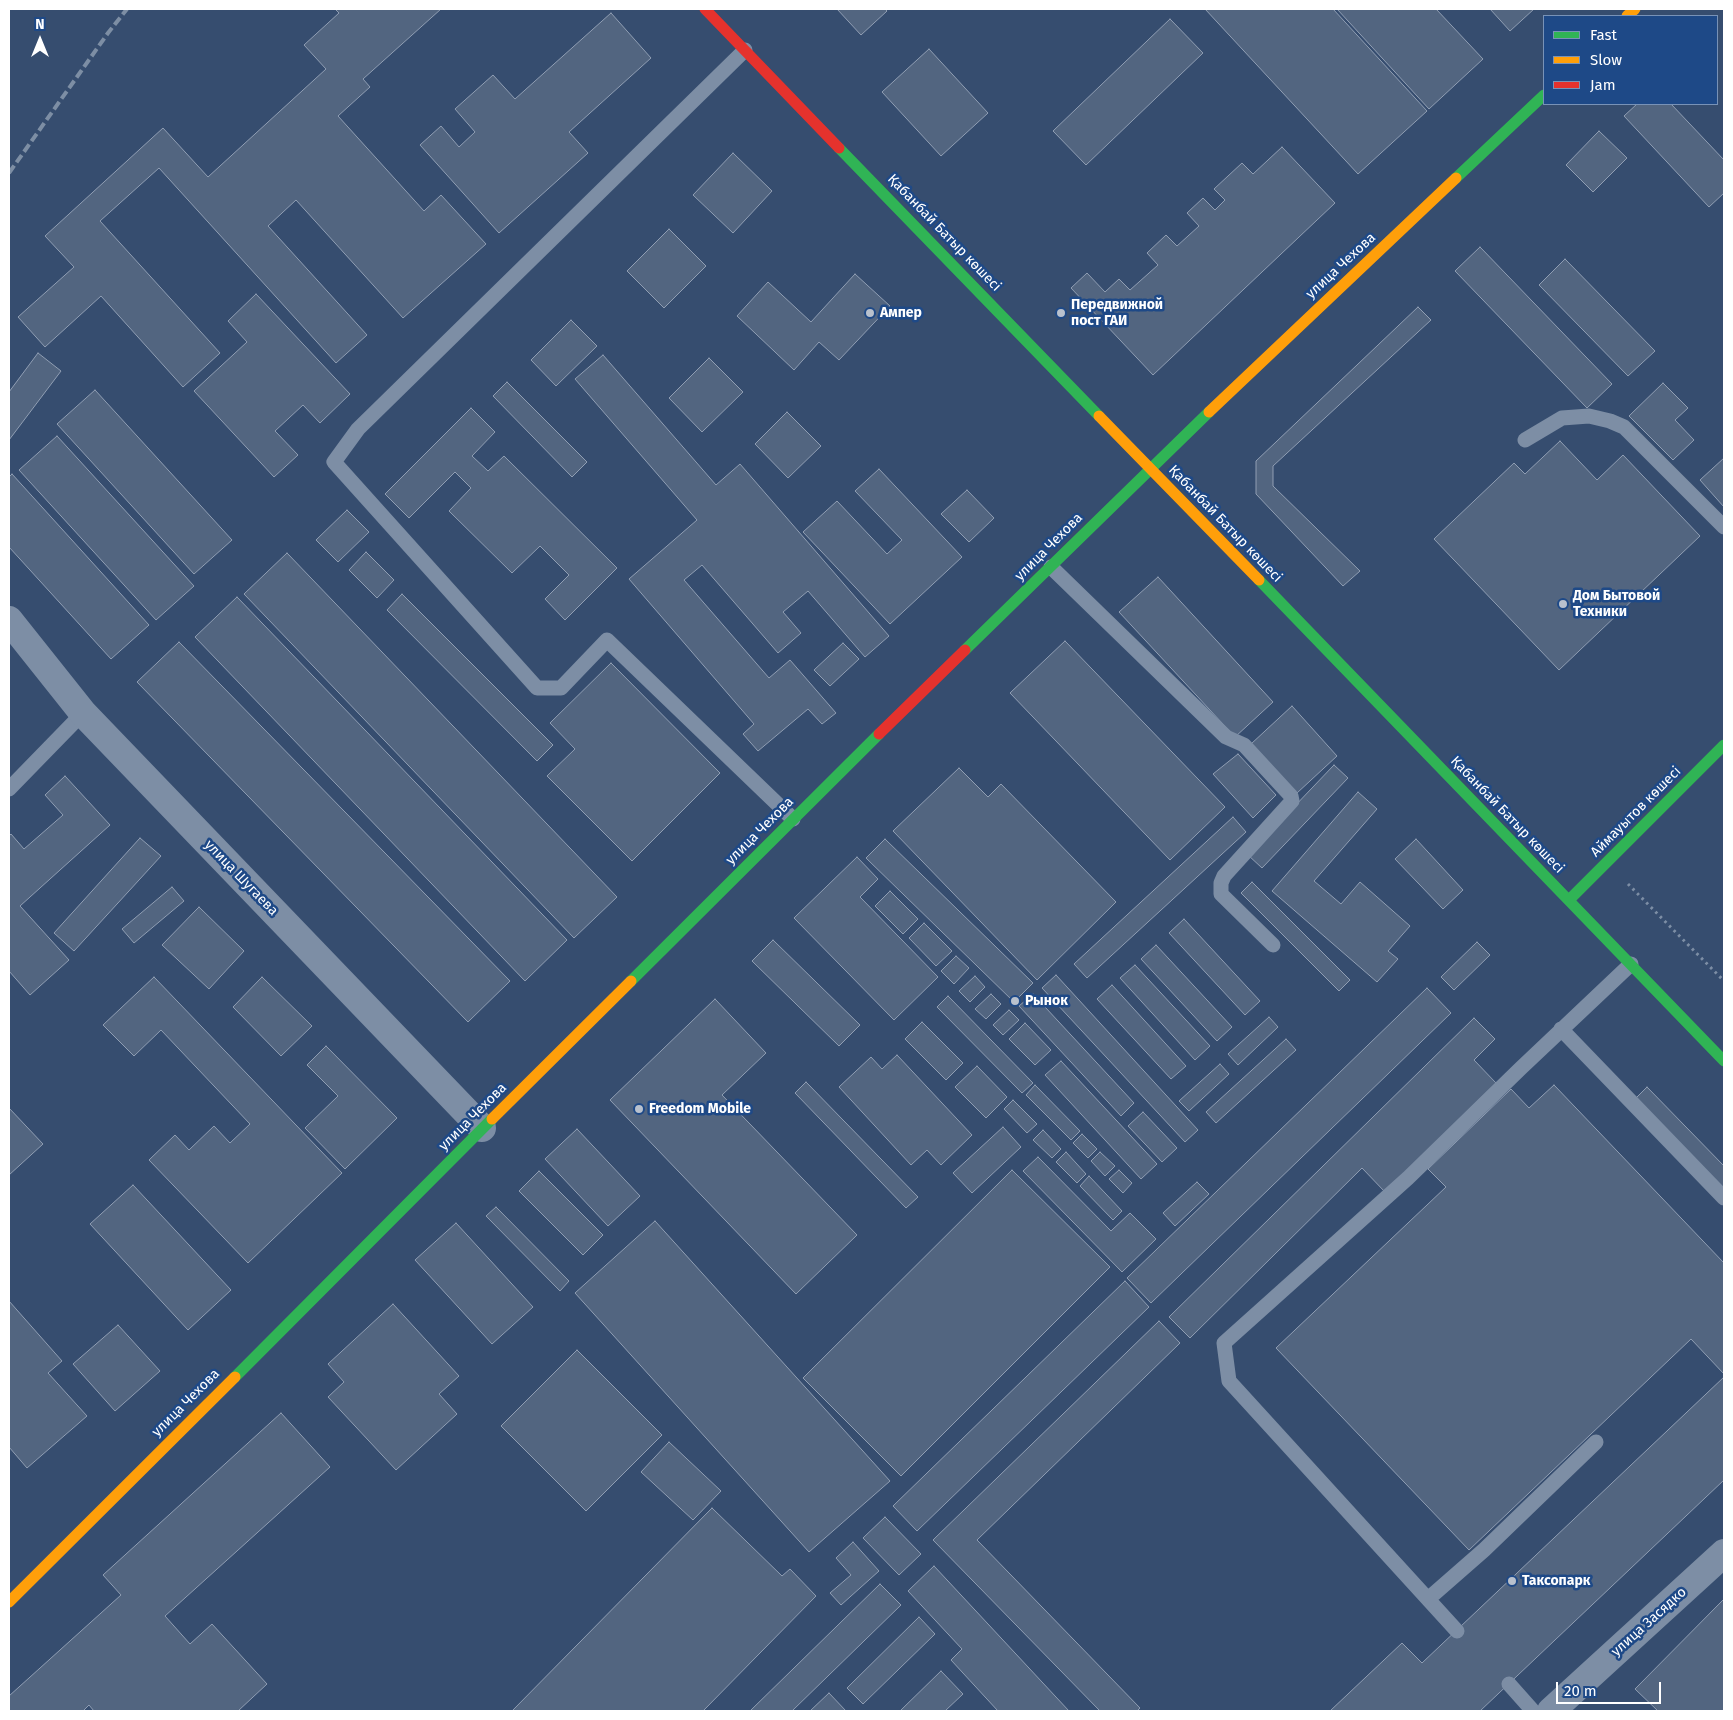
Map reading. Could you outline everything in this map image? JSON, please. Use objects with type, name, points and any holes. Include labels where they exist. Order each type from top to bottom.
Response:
[{"type":"street","name":"Қабанбай Батыр көшесі","points":[[705,9],[1724,1061]]},
{"type":"street","name":"улица Чехова","points":[[9,1602],[482,1128],[1150,468],[1543,95]]},
{"type":"street","name":"улица Шугаева","points":[[9,620],[82,713],[482,1128]]},
{"type":"street","name":"Аймауытов көшесі","points":[[1569,900],[1724,745]]},
{"type":"street","name":"улица Засядко","points":[[1551,1711],[1724,1553]]},
{"type":"lane","points":[[745,50],[358,429],[334,462],[537,688],[561,688],[607,640],[793,819]]},
{"type":"lane","points":[[1525,440],[1562,418],[1589,416],[1610,421],[1624,427],[1724,527]]},
{"type":"lane","points":[[1051,567],[1226,737],[1244,745],[1292,796],[1292,801],[1224,876],[1221,883],[1221,894],[1273,944]]},
{"type":"lane","points":[[9,789],[82,713]]},
{"type":"lane","points":[[1457,1631],[1229,1381],[1224,1343],[1408,1178],[1561,1029],[1631,964]]},
{"type":"lane","points":[[1561,1029],[1724,1198]]},
{"type":"lane","points":[[1428,1599],[1484,1550],[1596,1442]]},
{"type":"lane","points":[[1509,1684],[1533,1711]]},
{"type":"path","points":[[1606,863],[1724,981]]},
{"type":"building","points":[[335,9],[441,9],[363,79],[370,87],[338,116],[424,211],[441,195],[486,244],[403,318],[296,200],[268,226],[367,335],[336,363],[159,168],[100,221],[220,353],[183,387],[101,296],[45,347],[18,317],[74,267],[45,236],[163,128],[208,177],[326,69],[304,45],[339,13]]},
{"type":"building","points":[[837,9],[885,9],[887,11],[861,35]]},
{"type":"building","points":[[1205,9],[1333,9],[1427,111],[1358,174]]},
{"type":"building","points":[[1337,9],[1436,9],[1483,59],[1429,109]]},
{"type":"building","points":[[1490,9],[1534,9],[1510,31]]},
{"type":"building","points":[[611,13],[651,58],[569,132],[588,153],[499,233],[420,145],[441,126],[459,147],[475,132],[455,109],[493,75],[515,99]]},
{"type":"building","points":[[1170,19],[1203,53],[1086,165],[1053,131]]},
{"type":"building","points":[[929,49],[988,113],[941,156],[882,92]]},
{"type":"building","points":[[1636,105],[1672,105],[1724,160],[1724,193],[1709,207],[1624,116]]},
{"type":"building","points":[[1599,131],[1627,158],[1593,192],[1566,165]]},
{"type":"building","points":[[1282,147],[1335,203],[1153,375],[1071,288],[1087,273],[1105,292],[1119,279],[1130,290],[1158,265],[1147,253],[1166,235],[1177,246],[1199,226],[1187,213],[1203,198],[1215,210],[1225,200],[1214,189],[1242,163],[1253,174]]},
{"type":"building","points":[[733,153],[772,191],[733,233],[693,195]]},
{"type":"building","points":[[669,229],[706,266],[664,308],[627,271]]},
{"type":"building","points":[[1480,247],[1612,384],[1587,408],[1455,271]]},
{"type":"building","points":[[1565,259],[1655,351],[1628,376],[1539,285]]},
{"type":"building","points":[[855,274],[890,306],[839,360],[819,342],[794,370],[737,316],[768,282],[811,322]]},
{"type":"building","points":[[256,294],[350,394],[320,423],[303,405],[275,431],[298,455],[274,477],[194,391],[247,342],[228,321]]},
{"type":"building","points":[[1418,307],[1431,320],[1273,466],[1273,486],[1360,571],[1343,586],[1256,494],[1256,461]]},
{"type":"building","points":[[571,320],[597,346],[556,386],[531,360]]},
{"type":"building","points":[[38,353],[61,371],[9,440],[9,392]]},
{"type":"building","points":[[603,355],[716,485],[740,464],[889,636],[865,657],[808,591],[783,612],[801,633],[778,653],[702,565],[684,580],[769,678],[790,660],[836,713],[822,724],[808,709],[758,751],[743,734],[754,724],[629,579],[697,520],[575,379]]},
{"type":"building","points":[[709,358],[743,392],[702,432],[669,398]]},
{"type":"building","points":[[507,382],[587,462],[572,477],[493,396]]},
{"type":"building","points":[[1663,383],[1688,408],[1675,420],[1694,440],[1673,460],[1629,416]]},
{"type":"building","points":[[95,390],[232,540],[194,574],[57,424]]},
{"type":"building","points":[[471,408],[495,432],[472,456],[488,471],[504,456],[617,568],[565,620],[545,599],[569,575],[540,546],[512,573],[449,511],[471,488],[455,472],[409,518],[385,494]]},
{"type":"building","points":[[787,412],[821,446],[788,478],[755,444]]},
{"type":"building","points":[[57,436],[194,586],[156,620],[19,470]]},
{"type":"building","name":"Дом Бытовой Техники","points":[[1560,441],[1597,480],[1623,455],[1700,536],[1559,670],[1434,539],[1514,463],[1525,474]]},
{"type":"building","points":[[1724,458],[1724,507],[1700,480]]},
{"type":"building","points":[[879,469],[962,557],[890,624],[803,532],[837,501],[887,554],[902,540],[855,491]]},
{"type":"building","points":[[12,474],[149,625],[111,659],[9,547],[9,477]]},
{"type":"building","points":[[967,490],[994,518],[969,542],[941,514]]},
{"type":"building","points":[[347,510],[369,532],[338,562],[316,540]]},
{"type":"building","points":[[366,552],[394,580],[377,598],[349,570]]},
{"type":"building","points":[[287,553],[617,897],[574,938],[244,594]]},
{"type":"building","points":[[1158,577],[1273,702],[1235,737],[1119,612]]},
{"type":"building","points":[[402,594],[553,745],[537,761],[387,610]]},
{"type":"building","points":[[237,597],[567,940],[525,981],[195,637]]},
{"type":"building","points":[[1065,641],[1225,807],[1170,860],[1010,693]]},
{"type":"building","points":[[179,642],[510,981],[468,1022],[137,682]]},
{"type":"building","points":[[843,643],[859,659],[830,686],[814,670]]},
{"type":"building","points":[[611,663],[720,773],[632,861],[547,776],[575,749],[550,723]]},
{"type":"building","points":[[1292,706],[1337,756],[1297,793],[1251,744]]},
{"type":"building","points":[[1238,754],[1276,795],[1253,818],[1213,774]]},
{"type":"building","points":[[1334,765],[1348,778],[1262,868],[1248,855]]},
{"type":"building","points":[[959,768],[988,797],[1001,784],[1116,902],[1037,980],[893,831]]},
{"type":"building","points":[[65,776],[110,825],[20,906],[69,960],[30,995],[9,971],[9,836],[11,834],[24,849],[63,815],[45,795]]},
{"type":"building","points":[[1358,792],[1377,809],[1314,881],[1341,904],[1360,882],[1410,926],[1388,951],[1398,959],[1377,982],[1272,891]]},
{"type":"building","points":[[1233,817],[1246,832],[1087,978],[1074,964]]},
{"type":"building","points":[[140,838],[161,856],[74,951],[54,933]]},
{"type":"building","points":[[885,839],[1033,983],[1014,1002],[866,858]]},
{"type":"building","points":[[1416,839],[1463,890],[1443,909],[1395,859]]},
{"type":"building","points":[[857,857],[878,879],[860,897],[938,977],[894,1020],[794,918]]},
{"type":"building","points":[[1252,882],[1350,980],[1339,991],[1241,893]]},
{"type":"building","points":[[172,887],[184,901],[134,943],[122,929]]},
{"type":"building","points":[[890,891],[918,919],[903,934],[875,906]]},
{"type":"building","points":[[199,907],[244,951],[209,989],[162,945]]},
{"type":"building","points":[[1184,919],[1260,1001],[1245,1015],[1169,933]]},
{"type":"building","points":[[924,923],[952,951],[936,966],[909,938]]},
{"type":"building","points":[[773,940],[860,1025],[839,1046],[752,961]]},
{"type":"building","points":[[1477,942],[1490,955],[1454,990],[1441,977]]},
{"type":"building","points":[[1156,945],[1232,1027],[1217,1041],[1141,959]]},
{"type":"building","points":[[956,956],[969,968],[954,984],[941,971]]},
{"type":"building","points":[[1135,965],[1210,1046],[1195,1060],[1120,978]]},
{"type":"building","points":[[1056,975],[1198,1130],[1185,1142],[1042,988]]},
{"type":"building","points":[[975,976],[985,987],[970,1002],[959,991]]},
{"type":"building","points":[[154,977],[342,1173],[248,1263],[149,1160],[175,1135],[189,1150],[214,1126],[230,1143],[250,1124],[161,1030],[134,1056],[103,1025]]},
{"type":"building","points":[[262,977],[312,1026],[281,1056],[233,1007]]},
{"type":"building","points":[[1112,985],[1186,1066],[1171,1079],[1097,999]]},
{"type":"building","points":[[1427,988],[1451,1013],[1151,1303],[1127,1278]]},
{"type":"building","points":[[991,994],[1001,1004],[986,1019],[975,1009]]},
{"type":"building","points":[[1033,994],[1134,1103],[1121,1116],[1019,1006]]},
{"type":"building","points":[[948,996],[1033,1083],[1022,1093],[937,1007]]},
{"type":"building","points":[[715,999],[766,1053],[722,1095],[857,1235],[796,1294],[610,1100]]},
{"type":"building","points":[[1009,1010],[1019,1020],[1003,1035],[993,1025]]},
{"type":"building","points":[[1269,1017],[1278,1027],[1238,1065],[1228,1054]]},
{"type":"building","points":[[1474,1018],[1495,1039],[1474,1060],[1496,1083],[1385,1192],[1362,1168],[1190,1338],[1169,1317]]},
{"type":"building","points":[[922,1022],[963,1063],[946,1080],[905,1039]]},
{"type":"building","points":[[1025,1023],[1051,1050],[1035,1065],[1009,1039]]},
{"type":"building","points":[[1286,1039],[1296,1050],[1216,1123],[1206,1112]]},
{"type":"building","points":[[326,1046],[397,1118],[345,1169],[305,1128],[338,1096],[307,1065]]},
{"type":"building","points":[[897,1055],[972,1135],[941,1165],[927,1150],[911,1165],[839,1087],[871,1057],[882,1069]]},
{"type":"building","points":[[1061,1061],[1157,1164],[1141,1179],[1045,1075]]},
{"type":"building","points":[[1220,1064],[1229,1074],[1189,1111],[1179,1101]]},
{"type":"building","points":[[977,1066],[1007,1097],[986,1118],[955,1087]]},
{"type":"building","points":[[806,1082],[918,1197],[906,1208],[795,1093]]},
{"type":"building","points":[[1035,1085],[1080,1131],[1071,1140],[1026,1095]]},
{"type":"building","points":[[1554,1085],[1724,1263],[1724,1374],[1691,1339],[1469,1550],[1276,1348],[1446,1187],[1428,1169],[1511,1089],[1529,1108]]},
{"type":"building","points":[[1647,1087],[1724,1166],[1724,1188],[1635,1099]]},
{"type":"building","points":[[1013,1100],[1037,1124],[1027,1133],[1004,1109]]},
{"type":"building","points":[[9,1108],[43,1144],[9,1175]]},
{"type":"building","points":[[1143,1112],[1177,1148],[1162,1162],[1128,1126]]},
{"type":"building","points":[[1003,1127],[1021,1147],[972,1193],[953,1173]]},
{"type":"building","points":[[577,1129],[640,1196],[608,1226],[545,1159]]},
{"type":"building","points":[[1043,1130],[1061,1149],[1052,1158],[1033,1140]]},
{"type":"building","points":[[1082,1134],[1097,1149],[1088,1158],[1073,1143]]},
{"type":"building","points":[[1066,1152],[1086,1174],[1077,1183],[1056,1162]]},
{"type":"building","points":[[1100,1152],[1115,1166],[1105,1176],[1091,1161]]},
{"type":"building","points":[[1038,1157],[1111,1231],[1130,1213],[1156,1239],[1122,1272],[1023,1171]]},
{"type":"building","points":[[1012,1170],[1110,1267],[901,1476],[803,1378]]},
{"type":"building","points":[[1119,1170],[1132,1183],[1123,1193],[1109,1179]]},
{"type":"building","points":[[539,1171],[603,1235],[583,1255],[519,1191]]},
{"type":"building","points":[[1089,1176],[1122,1211],[1113,1220],[1080,1186]]},
{"type":"building","points":[[1197,1182],[1209,1194],[1175,1226],[1163,1213]]},
{"type":"building","points":[[133,1185],[231,1290],[188,1330],[90,1224]]},
{"type":"building","points":[[496,1207],[569,1281],[560,1291],[486,1216]]},
{"type":"building","points":[[655,1221],[890,1481],[809,1552],[575,1293]]},
{"type":"building","points":[[456,1223],[533,1307],[492,1344],[415,1260]]},
{"type":"building","points":[[1125,1281],[1149,1307],[917,1531],[893,1506]]},
{"type":"building","points":[[9,1301],[62,1361],[48,1373],[87,1416],[27,1468],[9,1447]]},
{"type":"building","points":[[393,1304],[459,1376],[439,1394],[457,1414],[396,1470],[328,1397],[344,1382],[328,1364]]},
{"type":"building","points":[[1159,1321],[1180,1343],[977,1540],[1140,1708],[1137,1711],[1100,1711],[933,1540]]},
{"type":"building","points":[[118,1325],[160,1371],[115,1411],[73,1364]]},
{"type":"building","points":[[577,1350],[662,1435],[586,1511],[501,1426]]},
{"type":"building","points":[[1724,1377],[1724,1480],[1480,1711],[1330,1711],[1402,1643],[1422,1663]]},
{"type":"building","points":[[281,1413],[330,1467],[165,1616],[190,1644],[212,1624],[267,1684],[238,1711],[94,1711],[89,1705],[83,1711],[9,1711],[9,1696],[121,1595],[103,1575]]},
{"type":"building","points":[[669,1442],[721,1491],[693,1520],[641,1472]]},
{"type":"building","points":[[712,1508],[782,1576],[790,1569],[816,1596],[703,1711],[512,1711]]},
{"type":"building","points":[[885,1517],[921,1554],[899,1575],[863,1538]]},
{"type":"building","points":[[853,1542],[879,1571],[841,1605],[830,1593],[851,1575],[836,1558]]},
{"type":"building","points":[[934,1566],[1069,1711],[998,1711],[951,1660],[962,1649],[908,1591]]},
{"type":"building","points":[[880,1584],[901,1605],[792,1711],[750,1711]]},
{"type":"building","points":[[1724,1599],[1724,1711],[1658,1711],[1635,1689]]},
{"type":"building","points":[[919,1617],[935,1634],[863,1704],[847,1688]]},
{"type":"building","points":[[941,1671],[963,1694],[945,1711],[900,1711]]},
{"type":"building","points":[[829,1693],[846,1711],[810,1711]]},
{"type":"railway","points":[[9,173],[127,9]]},
{"type":"traffic: fast","points":[[1456,178],[1543,96]]},
{"type":"traffic: fast","points":[[839,148],[1099,416]]},
{"type":"traffic: fast","points":[[965,650],[1209,412]]},
{"type":"traffic: fast","points":[[1259,580],[1724,1061]]},
{"type":"traffic: fast","points":[[631,981],[879,734]]},
{"type":"traffic: fast","points":[[1569,900],[1724,745]]},
{"type":"traffic: fast","points":[[235,1377],[492,1119]]},
{"type":"traffic: slow","points":[[1628,15],[1635,9]]},
{"type":"traffic: slow","points":[[1209,412],[1456,178]]},
{"type":"traffic: slow","points":[[1099,416],[1259,580]]},
{"type":"traffic: slow","points":[[492,1119],[631,981]]},
{"type":"traffic: slow","points":[[9,1602],[235,1377]]},
{"type":"traffic: jam","points":[[705,9],[839,148]]},
{"type":"traffic: jam","points":[[879,734],[965,650]]},
{"type":"place","name":"Ампер","points":[[870,313]]},
{"type":"place","name":"Передвижной пост ГАИ","points":[[1061,313]]},
{"type":"place","name":"Дом Бытовой Техники","points":[[1563,604]]},
{"type":"place","name":"Рынок","points":[[1015,1001]]},
{"type":"place","name":"Freedom Mobile","points":[[639,1109]]},
{"type":"place","name":"Таксопарк","points":[[1512,1581]]}]
